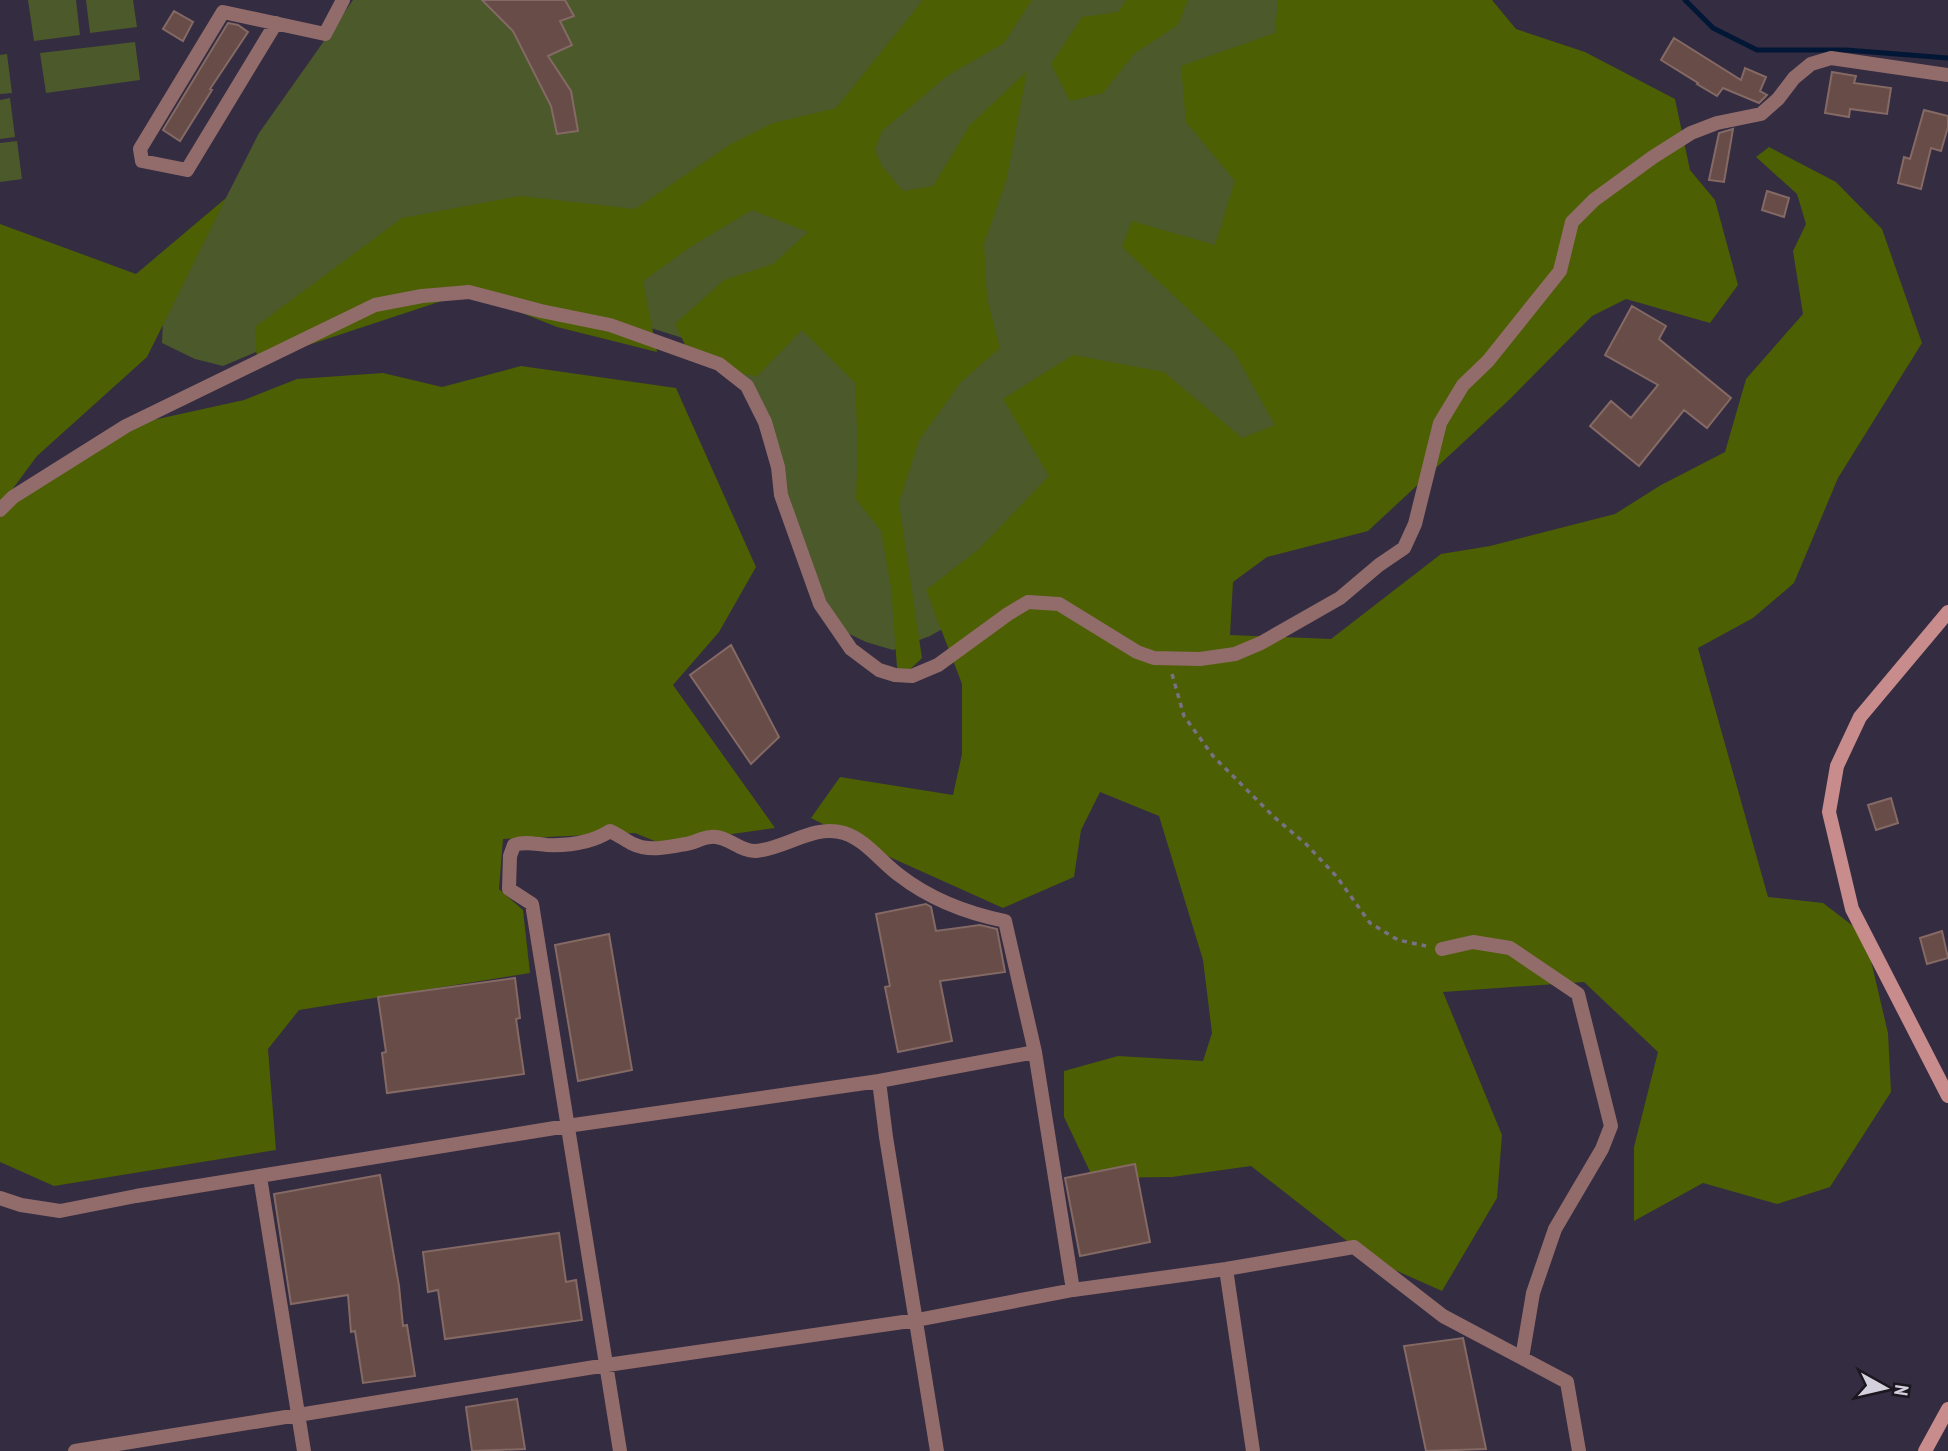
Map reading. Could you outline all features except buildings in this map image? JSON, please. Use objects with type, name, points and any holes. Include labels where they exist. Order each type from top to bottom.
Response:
[{"type":"street","points":[[276,23],[187,170],[142,162],[139,149],[223,12],[276,23],[325,34],[343,0]]},
{"type":"street","points":[[0,510],[13,496],[126,426],[375,305],[422,296],[469,292],[610,325],[719,364],[747,386],[765,422],[778,467],[781,495],[820,604],[846,643],[879,670],[895,676],[912,676],[938,666],[1028,602],[1059,604],[1137,652],[1154,658],[1214,659],[1261,643],[1340,598],[1378,565],[1404,548],[1415,524],[1440,423],[1463,386],[1488,361],[1560,271],[1572,222],[1594,200],[1653,156],[1691,132],[1717,123],[1761,114],[1779,99],[1794,78],[1811,64],[1831,58],[1948,75]]},
{"type":"street","points":[[1948,612],[1860,717],[1837,766],[1829,812],[1852,909],[1948,1096]]},
{"type":"street","points":[[620,1451],[532,904],[509,889],[510,856],[514,845],[523,842],[548,845],[585,843],[610,831],[623,836],[634,845],[652,849],[689,844],[711,836],[755,851],[814,832],[828,831],[846,834],[860,842],[911,885],[949,906],[1005,921],[1035,1052],[1073,1290]]},
{"type":"street","points":[[1442,949],[1473,942],[1510,948],[1565,983],[1577,994],[1611,1126],[1602,1149],[1555,1228],[1533,1293],[1522,1359]]},
{"type":"street","points":[[0,1198],[21,1205],[60,1211],[136,1196],[566,1126],[879,1081],[1035,1052]]},
{"type":"street","points":[[879,1081],[937,1451]]},
{"type":"street","points":[[260,1177],[304,1451]]},
{"type":"street","points":[[75,1451],[607,1365],[917,1321],[1073,1290],[1226,1269],[1354,1247],[1443,1315],[1567,1382],[1579,1451]]},
{"type":"street","points":[[1226,1269],[1253,1451]]},
{"type":"street","points":[[1925,1451],[1948,1409]]},
{"type":"path","points":[[1168,659],[1175,692],[1184,716],[1213,756],[1274,817],[1306,844],[1337,877],[1370,923],[1398,940],[1442,949]]},
{"type":"green space","points":[[28,0],[76,0],[80,35],[34,41]]},
{"type":"green space","points":[[86,0],[133,0],[137,27],[90,33]]},
{"type":"green space","points":[[353,0],[1313,0],[1303,427],[930,636],[893,650],[866,642],[843,631],[820,589],[785,495],[769,415],[758,393],[737,370],[692,341],[629,321],[475,281],[277,343],[223,366],[195,359],[162,343],[163,321],[259,133]]},
{"type":"green space","points":[[923,0],[1032,0],[1004,43],[947,76],[882,131],[875,150],[882,166],[903,191],[933,186],[970,125],[1027,71],[1007,178],[984,244],[987,298],[1000,348],[961,382],[919,440],[899,503],[922,658],[898,681],[891,587],[881,531],[856,499],[858,447],[855,383],[802,330],[757,376],[720,371],[688,351],[675,324],[724,280],[773,264],[808,232],[752,210],[692,246],[643,281],[657,352],[557,327],[469,292],[257,362],[255,327],[402,218],[520,196],[635,209],[731,144],[773,123],[836,108]]},
{"type":"green space","points":[[1126,0],[1188,0],[1178,25],[1135,53],[1103,93],[1070,101],[1051,64],[1082,17],[1118,12]]},
{"type":"green space","points":[[1278,0],[1492,0],[1516,29],[1585,52],[1675,99],[1690,170],[1715,200],[1738,285],[1710,323],[1626,299],[1592,316],[1510,399],[1368,531],[1267,557],[1233,582],[1230,635],[1331,639],[1441,554],[1490,546],[1615,514],[1661,485],[1725,452],[1746,379],[1803,314],[1793,251],[1806,224],[1797,194],[1756,157],[1769,147],[1836,182],[1882,229],[1922,343],[1838,478],[1794,583],[1753,618],[1698,648],[1768,897],[1823,903],[1865,935],[1888,1033],[1891,1092],[1830,1187],[1777,1204],[1703,1183],[1634,1221],[1634,1147],[1658,1052],[1584,982],[1443,992],[1502,1135],[1497,1198],[1442,1291],[1370,1259],[1251,1166],[1172,1177],[1093,1178],[1064,1117],[1064,1071],[1118,1056],[1203,1061],[1212,1033],[1203,960],[1159,816],[1100,792],[1081,830],[1074,877],[1003,908],[874,850],[811,818],[840,777],[953,795],[962,754],[962,684],[926,590],[979,549],[1049,476],[1003,399],[1073,355],[1164,372],[1242,438],[1275,425],[1234,352],[1122,247],[1132,221],[1215,245],[1235,181],[1186,122],[1181,66],[1275,33]]},
{"type":"green space","points":[[135,42],[140,80],[46,93],[40,53]]},
{"type":"green space","points":[[7,54],[12,93],[0,94],[0,55]]},
{"type":"green space","points":[[10,98],[15,137],[0,139],[0,100]]},
{"type":"green space","points":[[17,141],[22,179],[0,182],[0,143]]},
{"type":"green space","points":[[226,198],[147,357],[37,456],[0,506],[0,224],[136,274]]},
{"type":"green space","points":[[521,366],[676,388],[756,567],[719,632],[673,685],[775,828],[662,844],[635,833],[503,839],[499,889],[523,910],[530,973],[299,1010],[268,1049],[276,1150],[54,1186],[0,1162],[0,513],[126,426],[244,400],[297,379],[383,373],[442,387]]},
{"type":"waterway","points":[[1685,0],[1713,28],[1757,50],[1846,50],[1948,58]]}]
